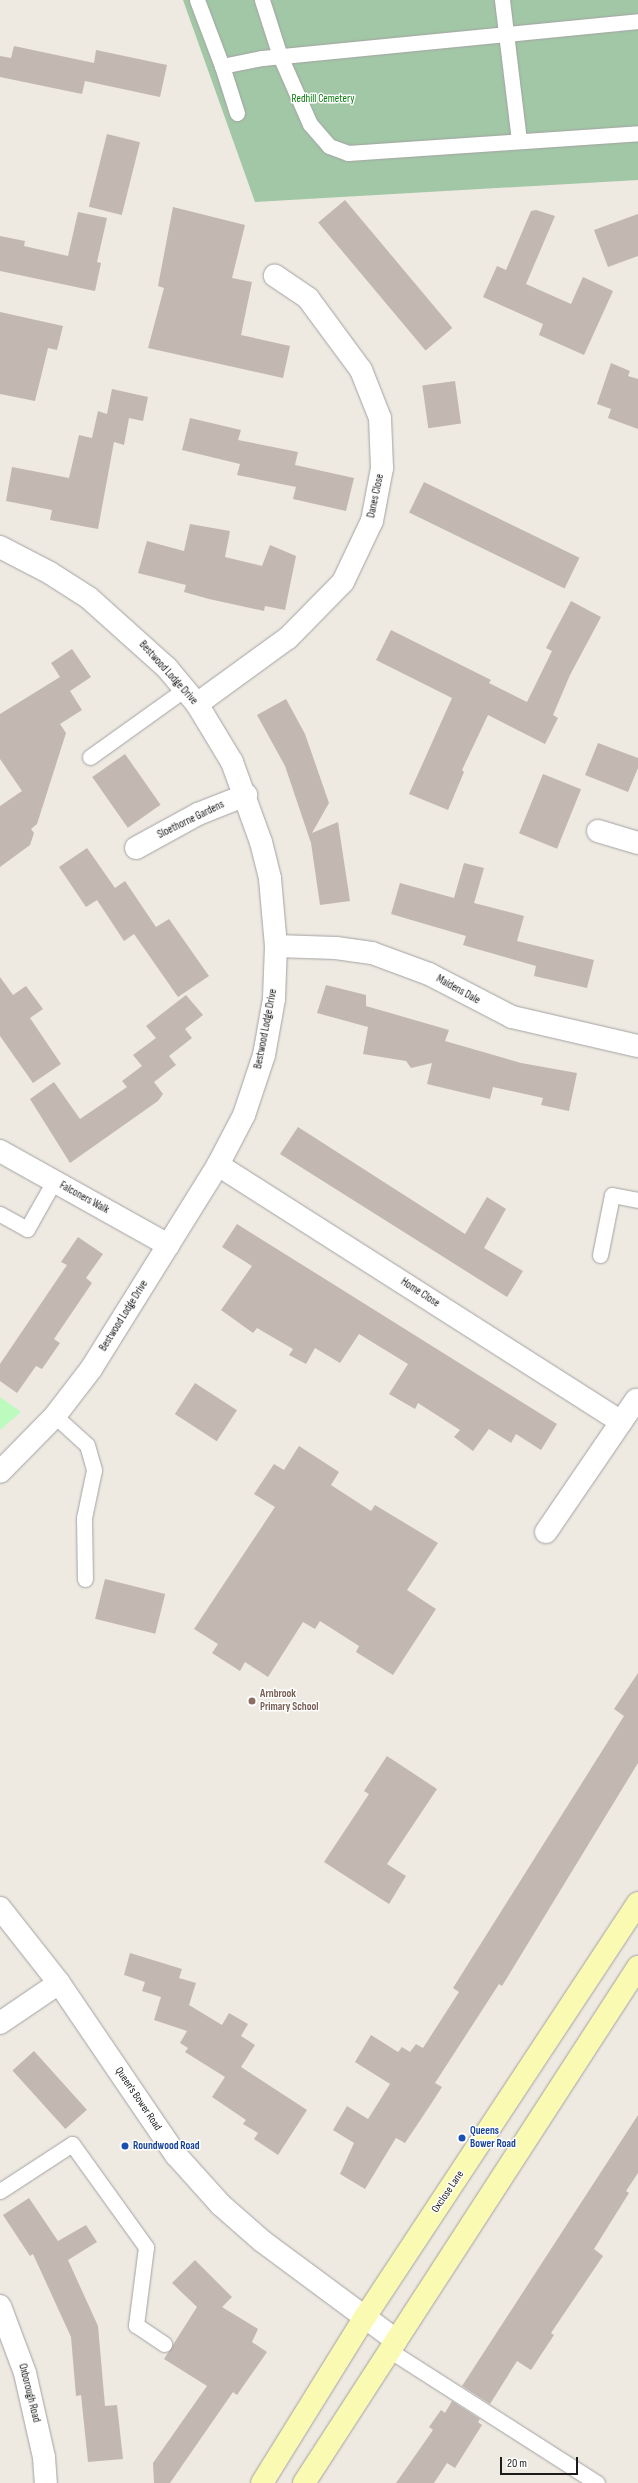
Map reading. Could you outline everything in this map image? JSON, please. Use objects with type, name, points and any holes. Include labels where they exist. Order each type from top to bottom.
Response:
[{"type":"main road","name":"Oxclose Lane","points":[[262,2483],[365,2317],[638,1903]]},
{"type":"main road","points":[[304,2483],[638,1967]]},
{"type":"street","name":"Danes Close","points":[[191,696],[288,638],[343,582],[372,521],[382,468],[380,418],[361,370],[308,298],[276,276]]},
{"type":"street","name":"Bestwood Lodge Drive","points":[[0,547],[50,573],[89,598],[134,636],[191,696],[223,744],[246,795],[270,879],[276,946],[274,999],[264,1055],[244,1115],[218,1165],[91,1369],[55,1416],[0,1472]]},
{"type":"street","name":"Sloethorne Gardens","points":[[136,848],[198,814],[246,795]]},
{"type":"street","points":[[598,831],[638,844]]},
{"type":"street","name":"Maidens Dale","points":[[276,946],[336,948],[372,953],[429,974],[512,1017],[638,1046]]},
{"type":"street","name":"Falconers Walk","points":[[0,1151],[168,1245]]},
{"type":"street","name":"Home Close","points":[[218,1165],[621,1422]]},
{"type":"street","points":[[546,1532],[636,1400]]},
{"type":"street","name":"Queen's Bower Road","points":[[0,1908],[59,1983],[181,2161],[221,2205],[262,2241],[365,2317],[392,2345]]},
{"type":"street","points":[[0,2023],[59,1983]]},
{"type":"street","name":"Oxborough Road","points":[[0,2306],[25,2373],[44,2457],[46,2483]]},
{"type":"lane","points":[[197,0],[222,66],[237,113]]},
{"type":"lane","points":[[262,0],[280,56],[310,124],[329,146],[348,153],[638,133]]},
{"type":"lane","points":[[502,0],[519,141]]},
{"type":"lane","points":[[222,66],[280,56],[638,21]]},
{"type":"lane","points":[[90,757],[191,696]]},
{"type":"lane","points":[[0,1214],[27,1229],[54,1181]]},
{"type":"lane","points":[[600,1255],[612,1195],[638,1200]]},
{"type":"lane","points":[[55,1416],[87,1444],[94,1470],[84,1518],[85,1579]]},
{"type":"lane","points":[[0,2190],[72,2144],[146,2247],[136,2325],[164,2344]]},
{"type":"lane","points":[[392,2345],[597,2483]]},
{"type":"green space","name":"Redhill Cemetery","points":[[183,0],[638,0],[638,180],[255,202]]},
{"type":"green space","points":[[0,1397],[21,1412],[0,1430]]},
{"type":"building","points":[[14,46],[94,63],[96,50],[167,65],[160,97],[85,81],[82,94],[0,77],[0,56],[11,58]]},
{"type":"building","points":[[107,134],[140,142],[122,215],[89,207]]},
{"type":"building","points":[[345,200],[452,328],[426,350],[318,222]]},
{"type":"building","points":[[173,207],[245,225],[232,278],[252,282],[241,335],[290,346],[283,378],[148,348],[164,288],[158,286]]},
{"type":"building","points":[[536,210],[555,216],[526,284],[571,304],[583,277],[613,291],[584,355],[539,335],[543,324],[483,297],[497,266],[506,270],[531,211]]},
{"type":"building","points":[[78,212],[107,218],[97,262],[101,263],[95,291],[0,271],[0,236],[25,241],[24,246],[68,256]]},
{"type":"building","points":[[638,214],[638,256],[608,267],[594,230]]},
{"type":"building","points":[[0,312],[63,326],[57,350],[48,348],[35,401],[0,394]]},
{"type":"building","points":[[611,363],[630,371],[628,376],[638,379],[638,429],[608,418],[611,409],[597,404]]},
{"type":"building","points":[[455,381],[461,424],[428,428],[422,386]]},
{"type":"building","points":[[112,389],[148,397],[143,421],[129,418],[124,445],[114,442],[98,529],[50,520],[52,510],[6,501],[12,467],[69,478],[79,435],[92,438],[98,411],[107,414]]},
{"type":"building","points":[[190,418],[241,430],[238,440],[298,452],[295,465],[354,478],[346,511],[293,499],[296,487],[237,475],[240,464],[182,450]]},
{"type":"building","points":[[424,482],[579,558],[565,588],[409,513]]},
{"type":"building","points":[[190,524],[230,531],[225,557],[262,566],[270,545],[296,556],[285,610],[265,606],[264,611],[209,599],[184,592],[186,585],[138,573],[147,541],[184,551]]},
{"type":"building","points":[[571,601],[601,617],[570,675],[553,715],[558,718],[545,744],[488,715],[462,770],[464,772],[448,810],[409,794],[452,698],[376,660],[391,630],[491,680],[489,683],[527,702],[552,651],[546,648]]},
{"type":"building","points":[[72,649],[91,677],[70,691],[82,710],[60,724],[66,733],[37,824],[31,829],[34,833],[30,845],[0,867],[0,806],[22,791],[0,759],[0,714],[60,677],[51,663]]},
{"type":"building","points":[[286,699],[305,734],[329,803],[312,833],[338,822],[350,901],[320,905],[311,843],[285,766],[257,715]]},
{"type":"building","points":[[598,743],[638,758],[638,768],[628,792],[585,775]]},
{"type":"building","points":[[125,754],[161,805],[128,828],[92,777]]},
{"type":"building","points":[[543,774],[581,789],[557,849],[519,833]]},
{"type":"building","points":[[87,848],[115,888],[125,881],[156,927],[169,919],[209,976],[178,997],[134,934],[124,941],[97,900],[86,907],[59,867]]},
{"type":"building","points":[[464,863],[484,868],[474,903],[524,916],[517,941],[594,960],[587,988],[534,976],[536,966],[463,945],[466,936],[391,914],[400,883],[454,898]]},
{"type":"building","points":[[0,977],[13,995],[26,986],[43,1009],[30,1018],[61,1064],[33,1083],[0,1036]]},
{"type":"building","points":[[326,985],[366,995],[366,1006],[449,1030],[445,1041],[521,1063],[577,1073],[569,1111],[541,1105],[543,1098],[493,1087],[490,1099],[427,1084],[432,1063],[411,1068],[406,1061],[363,1054],[368,1027],[317,1013]]},
{"type":"building","points":[[186,995],[203,1015],[185,1029],[192,1038],[169,1056],[176,1065],[154,1082],[163,1094],[158,1101],[70,1163],[30,1099],[54,1082],[80,1119],[127,1087],[122,1081],[142,1066],[133,1055],[156,1038],[146,1026]]},
{"type":"building","points":[[298,1127],[465,1234],[487,1197],[506,1209],[484,1248],[523,1271],[507,1297],[280,1154]]},
{"type":"building","points":[[237,1224],[557,1424],[541,1450],[516,1434],[511,1443],[489,1429],[473,1451],[454,1437],[460,1430],[418,1403],[415,1409],[389,1394],[408,1364],[359,1334],[340,1363],[315,1348],[306,1364],[289,1355],[293,1349],[257,1328],[253,1333],[221,1310],[252,1266],[222,1247]]},
{"type":"building","points":[[78,1237],[103,1254],[86,1278],[92,1283],[54,1339],[60,1343],[42,1369],[36,1366],[17,1393],[0,1381],[0,1364],[67,1265],[61,1262]]},
{"type":"building","points":[[195,1383],[237,1410],[217,1441],[175,1414]]},
{"type":"building","points":[[299,1446],[339,1472],[331,1485],[371,1511],[375,1505],[438,1543],[407,1590],[436,1609],[393,1675],[356,1652],[359,1646],[320,1621],[315,1629],[303,1622],[268,1677],[245,1662],[240,1671],[212,1653],[218,1644],[194,1629],[275,1507],[254,1494],[274,1464],[284,1470]]},
{"type":"building","points":[[105,1579],[165,1594],[155,1634],[95,1619]]},
{"type":"building","points":[[638,1673],[638,1763],[502,1986],[499,1984],[435,2083],[442,2087],[405,2143],[396,2138],[365,2189],[340,2174],[354,2143],[333,2130],[347,2106],[368,2119],[390,2084],[355,2062],[371,2035],[398,2052],[402,2047],[410,2052],[416,2044],[423,2048],[459,1992],[453,1988],[624,1716],[614,1709]]},
{"type":"building","points":[[387,1756],[437,1789],[387,1864],[406,1876],[389,1904],[324,1862],[369,1794],[364,1791]]},
{"type":"building","points":[[130,1953],[182,1969],[179,1978],[196,1983],[189,2005],[222,2025],[229,2013],[248,2024],[241,2036],[255,2045],[241,2067],[307,2110],[278,2155],[254,2139],[258,2133],[243,2124],[246,2120],[212,2097],[225,2077],[185,2052],[188,2048],[180,2043],[187,2031],[154,2020],[161,1997],[142,1991],[145,1982],[124,1975]]},
{"type":"building","points":[[34,2051],[87,2110],[65,2129],[12,2070]]},
{"type":"building","points":[[638,2115],[638,2173],[626,2191],[629,2193],[594,2249],[603,2256],[551,2333],[554,2335],[531,2370],[517,2361],[490,2404],[462,2386]]},
{"type":"building","points":[[29,2198],[58,2241],[86,2225],[97,2242],[68,2260],[98,2326],[105,2406],[117,2405],[123,2459],[88,2462],[81,2395],[76,2396],[71,2337],[33,2254],[30,2256],[3,2215]]},
{"type":"building","points":[[195,2260],[232,2297],[222,2307],[258,2329],[252,2342],[267,2352],[237,2395],[233,2392],[170,2483],[154,2483],[153,2463],[207,2386],[164,2359],[197,2307],[172,2283]]},
{"type":"building","points":[[452,2401],[480,2419],[478,2422],[482,2425],[455,2468],[447,2463],[434,2483],[396,2483],[433,2430],[429,2427],[441,2410],[445,2413]]},
{"type":"place","name":"Arnbrook Primary School","points":[[252,1701]]},
{"type":"place","name":"Queens Bower Road","points":[[462,2138]]},
{"type":"place","name":"Roundwood Road","points":[[125,2146]]}]
